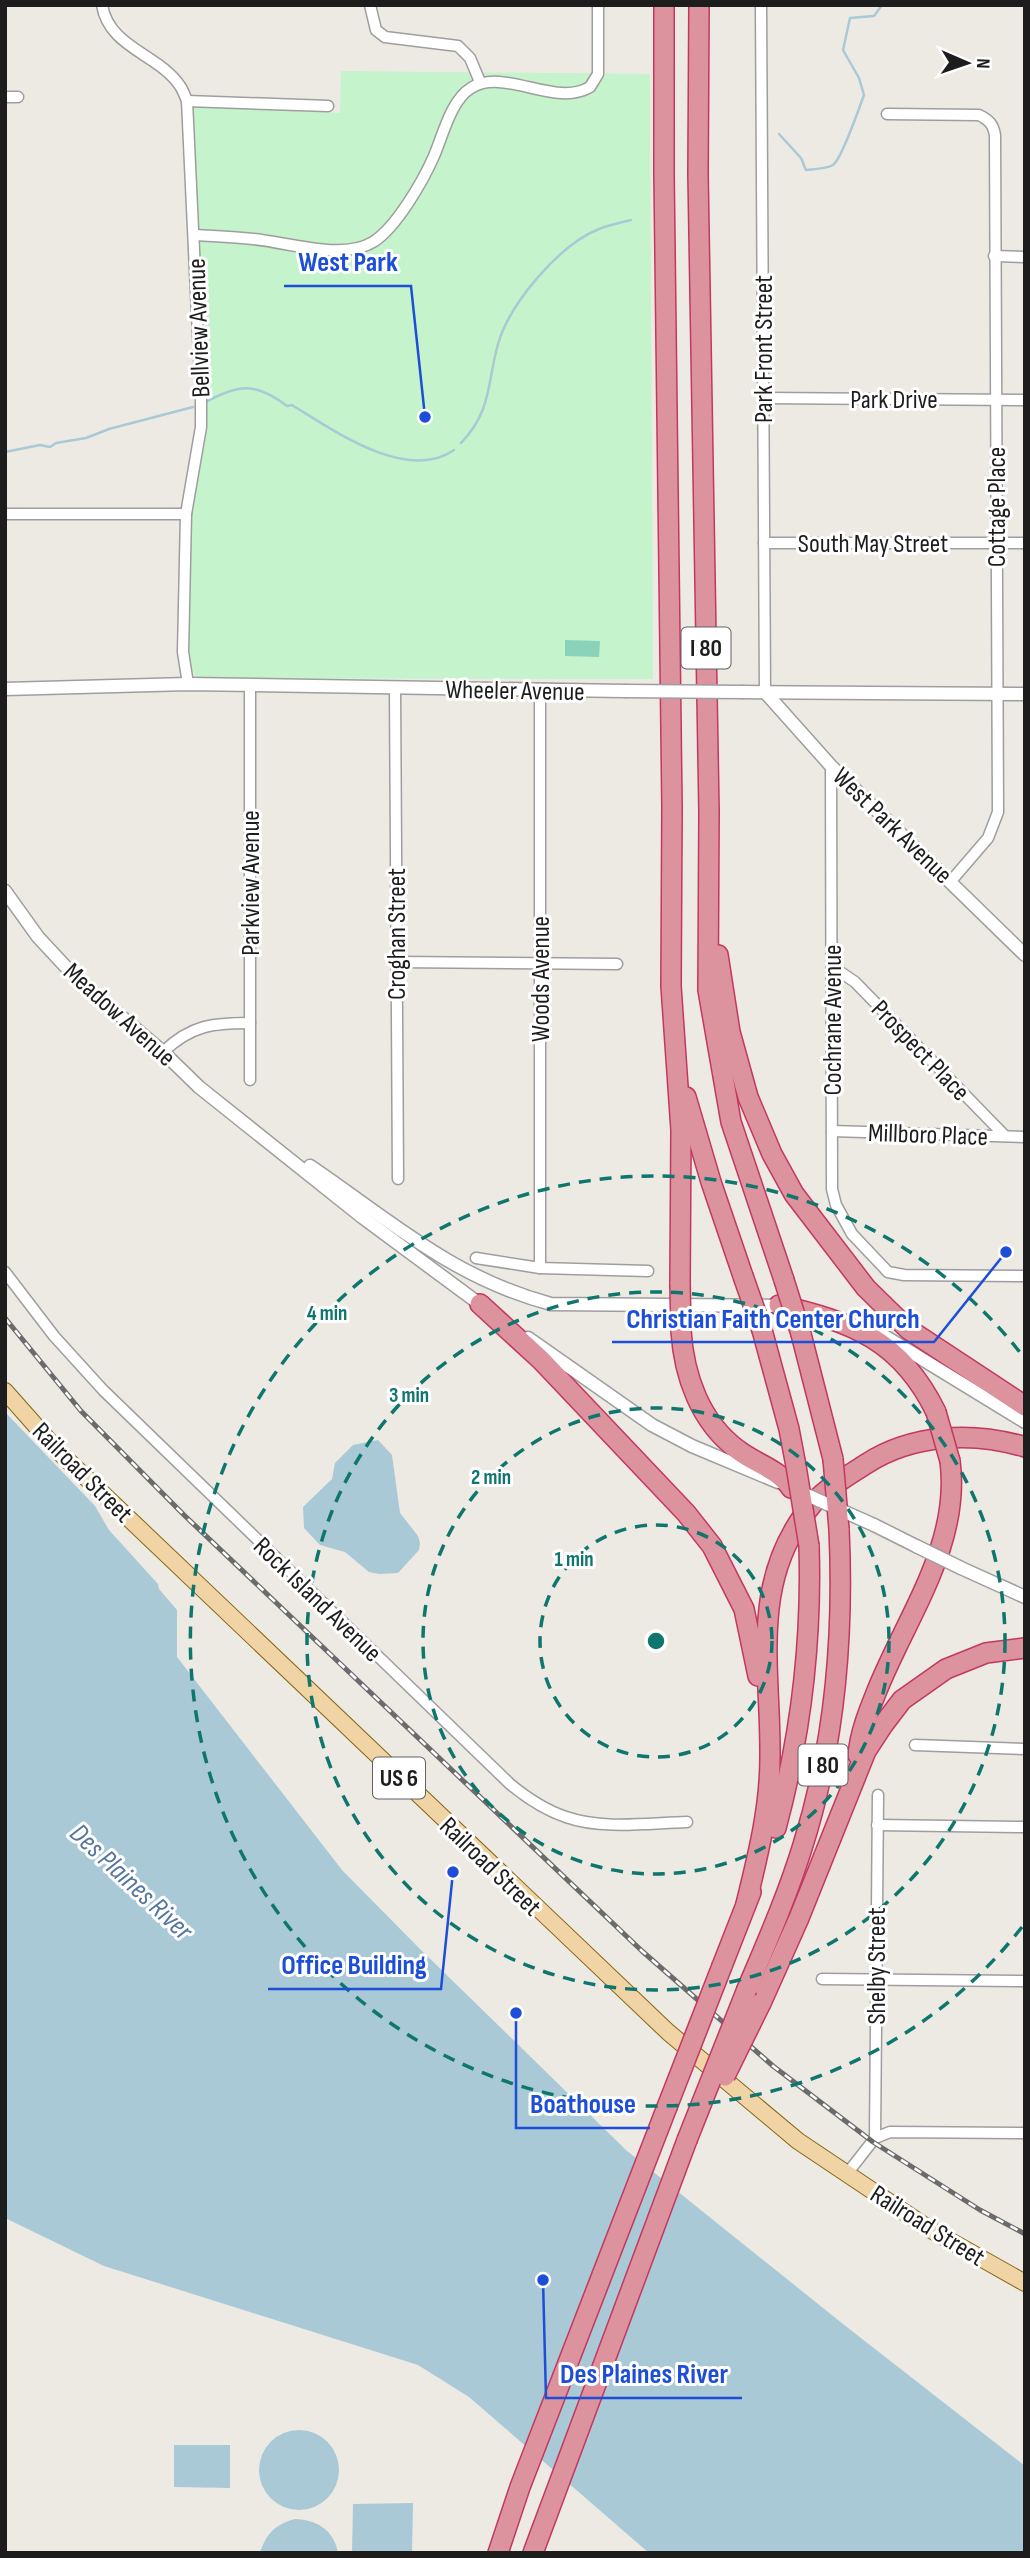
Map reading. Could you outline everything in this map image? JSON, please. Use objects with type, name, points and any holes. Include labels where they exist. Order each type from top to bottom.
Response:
[{"type":"highway","name":"I 80","points":[[498,2553],[520,2487],[775,1831],[801,1716],[807,1654],[809,1546],[789,1429],[762,1330],[711,1182],[677,1065],[671,986],[672,795],[664,5]]},
{"type":"highway","name":"I 80","points":[[699,5],[699,215],[709,812],[708,990],[732,1122],[801,1334],[833,1459],[841,1579],[833,1717],[823,1767],[804,1843],[779,1912],[754,1996]]},
{"type":"highway","points":[[709,812],[719,966],[730,1032],[748,1097],[772,1154],[794,1194],[866,1288],[908,1329],[1025,1406]]},
{"type":"highway","points":[[677,1065],[681,1130],[680,1284],[684,1362],[699,1404],[714,1426],[738,1451],[785,1478],[791,1488]]},
{"type":"highway","points":[[480,1304],[541,1360],[685,1513],[712,1546],[744,1609],[756,1660],[770,1757]]},
{"type":"highway","points":[[779,1305],[834,1319],[857,1328],[875,1339],[909,1370],[936,1412],[950,1461],[953,1489],[942,1548],[888,1664],[865,1722],[855,1777]]},
{"type":"highway","points":[[746,1904],[769,1804],[767,1613],[774,1578],[786,1548],[815,1501],[874,1458],[913,1443],[965,1437],[1000,1440],[1025,1447]]},
{"type":"highway","points":[[533,2553],[687,2140],[710,2109],[754,1996],[799,1919],[866,1751],[902,1700],[946,1669],[986,1653],[1025,1648]]},
{"type":"main road","name":"Railroad Street","points":[[5,1391],[59,1451],[668,2032],[798,2141],[846,2175],[931,2230],[1025,2283]]},
{"type":"street","points":[[103,5],[108,21],[118,37],[180,85],[187,101],[328,106]]},
{"type":"street","points":[[370,5],[376,30],[385,37],[458,46],[470,58],[480,82]]},
{"type":"street","points":[[194,235],[254,239],[325,250],[356,250],[374,242],[390,227],[427,172],[461,94],[480,82],[573,93],[590,87],[598,74],[598,5]]},
{"type":"street","name":"Park Front Street","points":[[761,5],[765,692]]},
{"type":"street","points":[[5,97],[18,97]]},
{"type":"street","name":"Bellview Avenue","points":[[187,101],[201,427],[186,514],[183,652],[188,684]]},
{"type":"street","name":"Cottage Place","points":[[887,114],[978,115],[989,120],[994,126],[995,135],[998,812],[988,838],[951,881]]},
{"type":"street","points":[[994,256],[1025,257]]},
{"type":"street","name":"Park Drive","points":[[764,398],[1025,400]]},
{"type":"street","points":[[5,514],[186,514]]},
{"type":"street","name":"South May Street","points":[[764,543],[1025,543]]},
{"type":"street","name":"Wheeler Avenue","points":[[5,689],[188,684],[540,691],[1025,694]]},
{"type":"street","name":"Parkview Avenue","points":[[250,686],[250,1080]]},
{"type":"street","name":"Croghan Street","points":[[395,688],[398,1180]]},
{"type":"street","name":"Woods Avenue","points":[[540,691],[540,1268]]},
{"type":"street","name":"West Park Avenue","points":[[765,692],[831,766],[1025,956]]},
{"type":"street","name":"Cochrane Avenue","points":[[831,766],[832,1189],[836,1206],[844,1224],[888,1272],[904,1275],[1025,1276]]},
{"type":"street","name":"Meadow Avenue","points":[[6,892],[38,937],[78,980],[163,1052],[199,1087],[248,1124]]},
{"type":"street","points":[[395,962],[617,964]]},
{"type":"street","name":"Prospect Place","points":[[833,967],[855,982],[1005,1136]]},
{"type":"street","points":[[163,1052],[191,1031],[217,1023],[250,1023]]},
{"type":"street","points":[[248,1124],[362,1217],[652,1425],[692,1446],[874,1525],[1025,1597]]},
{"type":"street","points":[[248,1124],[342,1187],[422,1246],[457,1267],[514,1294],[551,1304],[779,1305],[811,1309],[862,1323],[1025,1422]]},
{"type":"street","name":"Millboro Place","points":[[832,1131],[1025,1137]]},
{"type":"street","points":[[476,1258],[540,1268],[648,1271]]},
{"type":"street","name":"Rock Island Avenue","points":[[5,1272],[54,1336],[103,1390],[510,1784],[533,1802],[568,1818],[602,1823],[687,1822]]},
{"type":"street","points":[[915,1745],[1025,1749]]},
{"type":"street","name":"Shelby Street","points":[[875,2138],[878,1795]]},
{"type":"street","points":[[877,1825],[1025,1827]]},
{"type":"street","points":[[822,1979],[1025,1980]]},
{"type":"street","points":[[846,2175],[875,2138],[890,2132],[1025,2133]]},
{"type":"green space","points":[[341,71],[650,74],[653,679],[196,678],[189,659],[190,520],[196,488],[199,347],[191,107],[340,113]]},
{"type":"green space","points":[[565,640],[600,641],[599,657],[565,656]]},
{"type":"water","points":[[5,1412],[95,1506],[109,1530],[158,1584],[159,1589],[177,1610],[177,1657],[342,1870],[626,2150],[1025,2466],[1025,2553],[649,2553],[469,2397],[418,2365],[104,2266],[5,2218]]},
{"type":"water","points":[[378,1440],[392,1455],[400,1513],[418,1536],[420,1543],[419,1550],[398,1573],[369,1572],[345,1552],[320,1545],[304,1528],[303,1507],[332,1479],[335,1463],[353,1445]]},
{"type":"water","points":[[299,2430],[314,2433],[327,2442],[336,2455],[339,2470],[336,2485],[327,2498],[314,2507],[299,2510],[284,2507],[271,2498],[262,2485],[259,2470],[262,2455],[271,2442],[284,2433]]},
{"type":"water","points":[[174,2445],[230,2445],[230,2488],[174,2487]]},
{"type":"water","points":[[413,2503],[412,2553],[352,2553],[353,2504]]},
{"type":"water","points":[[295,2519],[323,2528],[333,2538],[338,2553],[260,2553],[273,2530]]},
{"type":"waterway","points":[[779,134],[801,158],[806,170],[827,167],[837,161],[864,95],[859,78],[843,50],[850,18],[874,16],[882,5]]},
{"type":"waterway","points":[[461,443],[478,420],[487,396],[498,344],[513,311],[525,294],[538,277],[568,248],[603,228],[631,220]]},
{"type":"waterway","points":[[206,402],[229,391],[248,388],[266,393],[287,406],[292,405],[349,439],[393,457],[435,459],[454,450]]},
{"type":"waterway","points":[[5,452],[40,445],[50,447],[56,443],[86,438],[109,429],[193,407]]},
{"type":"railway","points":[[5,1318],[81,1411],[184,1515],[642,1951],[773,2066],[873,2142],[980,2210],[1025,2234]]},
{"type":"place","name":"West Park","points":[[425,417]]},
{"type":"place","name":"Christian Faith Center Church","points":[[1006,1252]]},
{"type":"place","name":"Office Building","points":[[453,1872]]},
{"type":"place","name":"Boathouse","points":[[516,2013]]},
{"type":"place","name":"Des Plaines River","points":[[543,2280]]}]
